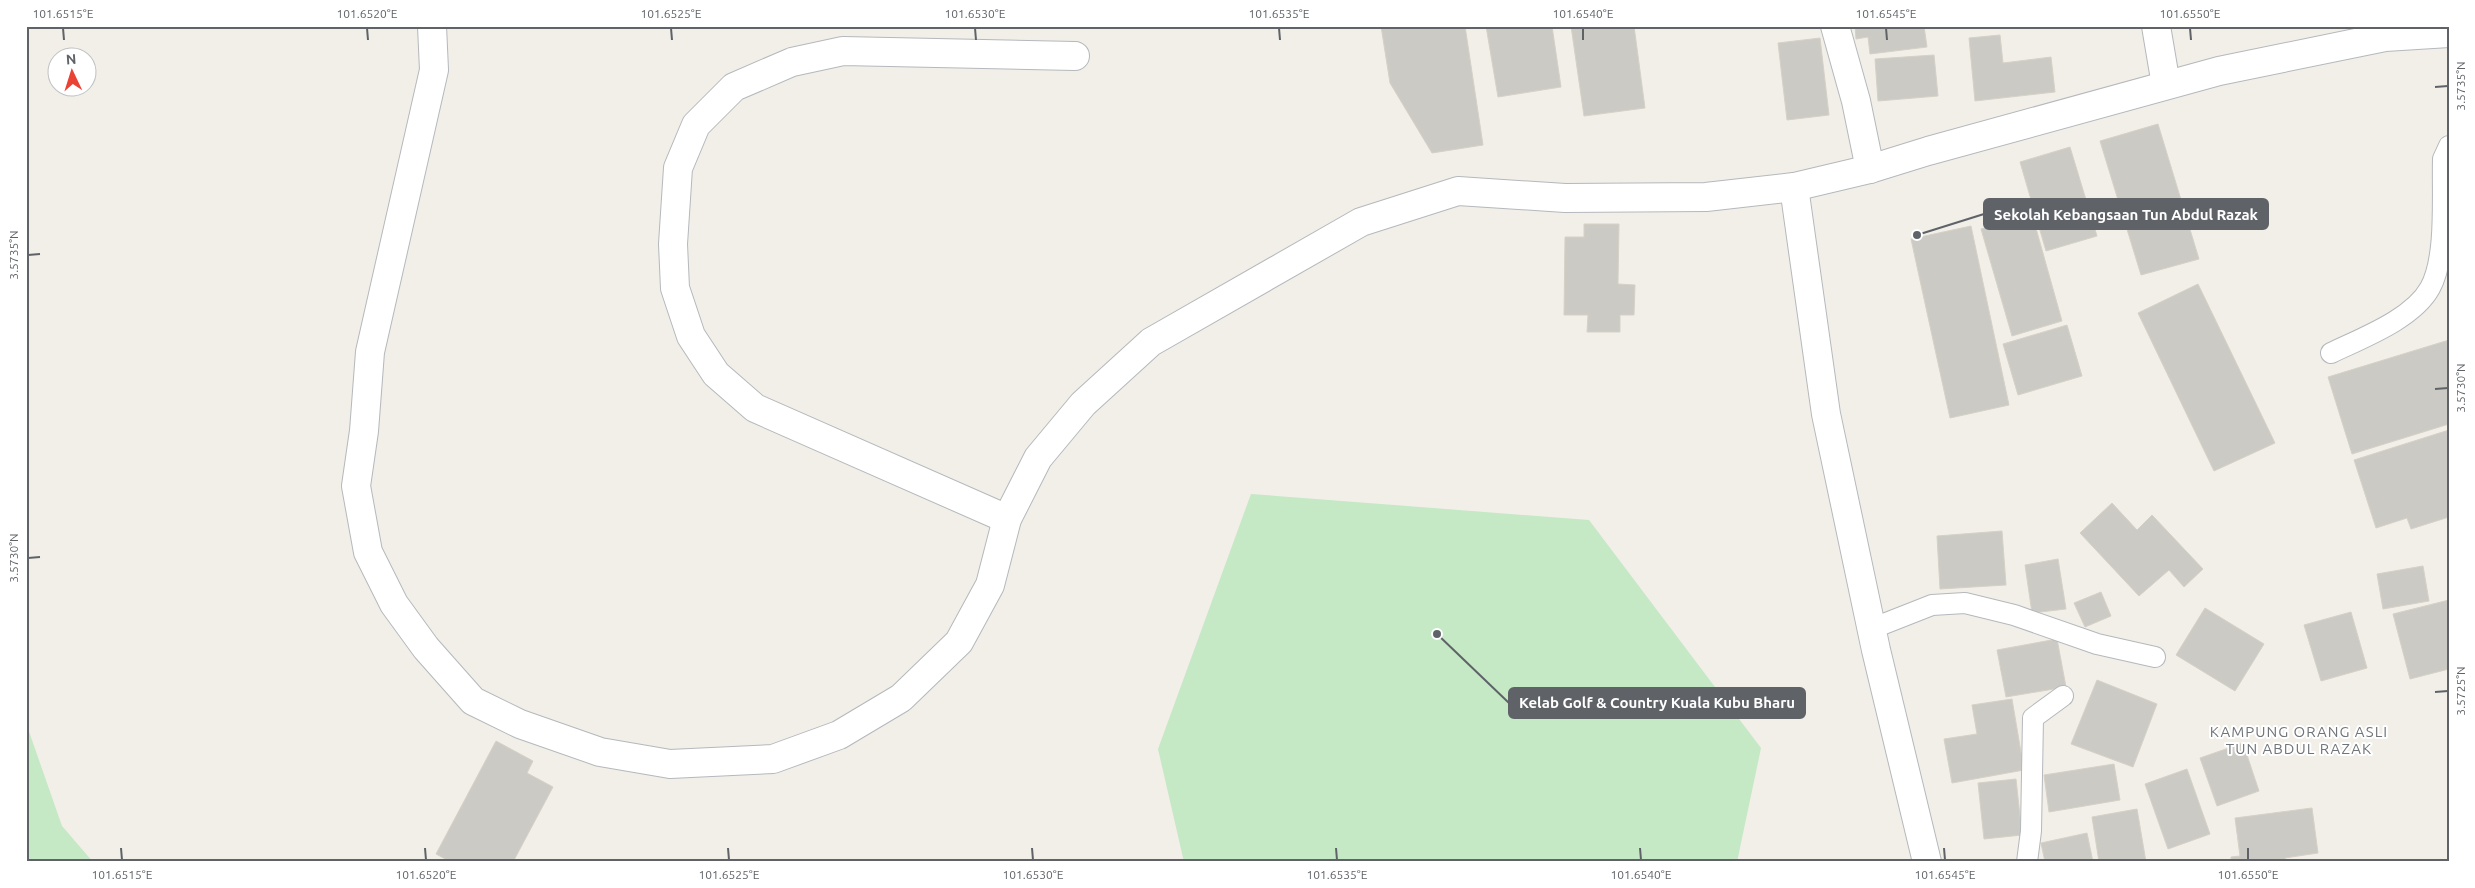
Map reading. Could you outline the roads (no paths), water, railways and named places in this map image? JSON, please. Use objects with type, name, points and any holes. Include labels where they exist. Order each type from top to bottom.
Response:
[{"type":"street","points":[[432,26],[434,70],[370,352],[364,431],[356,486],[368,552],[394,604],[426,648],[473,701],[520,724],[600,752],[670,764],[773,759],[839,735],[901,698],[959,642],[990,584],[1008,519],[1038,458],[1083,404],[1151,342],[1361,222],[1458,191],[1565,198],[1697,197],[1794,187],[1870,169],[2166,85],[2284,56],[2376,39],[2449,33]]},
{"type":"street","points":[[1835,26],[1856,101],[1870,169]]},
{"type":"street","points":[[2156,26],[2166,85]]},
{"type":"street","points":[[1008,519],[756,408],[716,374],[691,336],[675,288],[673,244],[678,168],[696,125],[734,87],[792,62],[843,50],[1075,56]]},
{"type":"street","points":[[1794,187],[1826,414],[1871,629],[1927,862]]},
{"type":"lane","points":[[2332,353],[2386,327],[2411,309],[2430,289],[2440,261],[2443,159],[2449,146]]},
{"type":"lane","points":[[1871,629],[1932,605],[1965,603],[2014,614],[2097,644],[2155,657]]},
{"type":"lane","points":[[2027,862],[2031,831],[2032,718],[2063,696]]},
{"type":"place","name":"Sekolah Kebangsaan Tun Abdul Razak","points":[[1917,235]]},
{"type":"place","name":"Kelab Golf & Country Kuala Kubu Bharu","points":[[1437,634]]},
{"type":"district","name":"KAMPUNG ORANG ASLI TUN ABDUL RAZAK","points":[[2299,740]]}]
